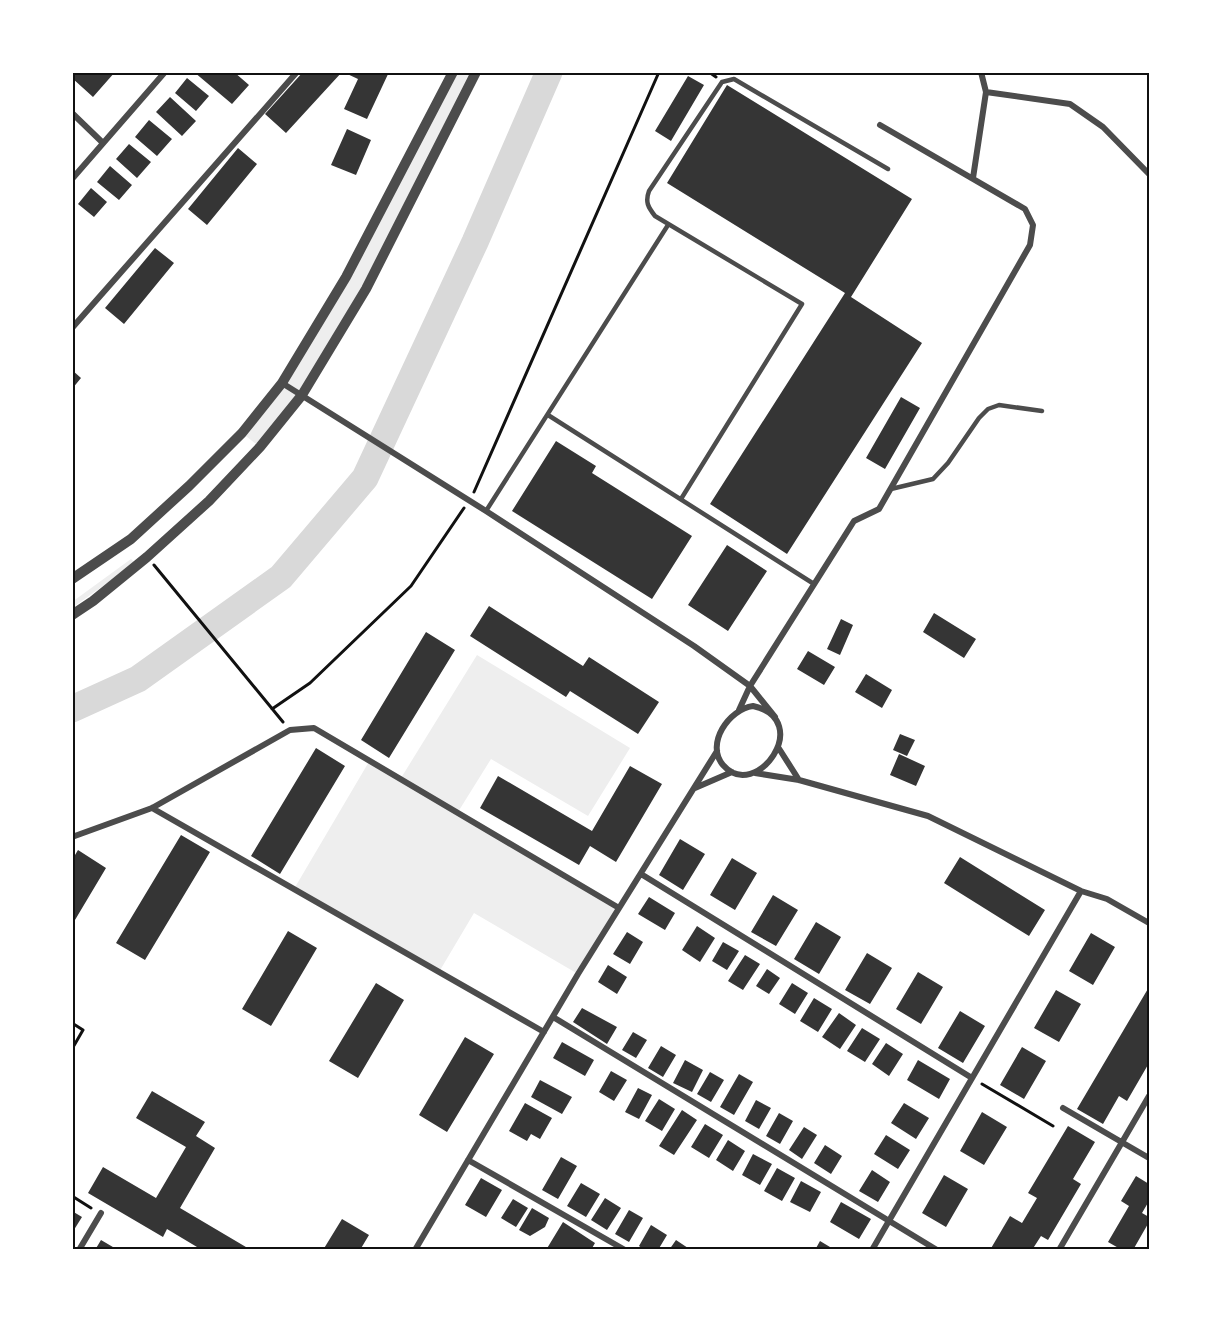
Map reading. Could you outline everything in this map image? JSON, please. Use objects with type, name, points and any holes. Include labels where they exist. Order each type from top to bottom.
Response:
[{"type":"street","points":[[72,179],[165,72]]},
{"type":"street","points":[[72,328],[297,72]]},
{"type":"street","points":[[72,579],[131,539],[189,486],[242,433],[282,383],[346,278],[453,72]]},
{"type":"street","points":[[72,615],[147,557],[209,501],[260,447],[302,395],[366,289],[476,72]]},
{"type":"street","points":[[973,178],[986,92],[981,72]]},
{"type":"street","points":[[986,92],[1070,104],[1103,127],[1149,174]]},
{"type":"street","points":[[72,113],[103,143]]},
{"type":"street","points":[[415,1250],[553,1017],[717,751],[720,736],[729,719],[739,710],[750,686],[854,521],[879,509],[1030,245],[1033,225],[1025,209],[880,125]]},
{"type":"street","points":[[282,383],[486,511],[694,646],[750,686],[775,717],[780,730],[778,747],[769,763],[755,773]]},
{"type":"street","points":[[739,710],[753,706],[763,708],[775,717]]},
{"type":"street","points":[[72,837],[152,808],[290,730],[314,728],[620,908]]},
{"type":"street","points":[[778,747],[799,780]]},
{"type":"street","points":[[717,751],[719,760],[725,768],[732,772],[799,780],[928,816],[1082,891],[1107,900],[1149,923]]},
{"type":"street","points":[[695,788],[732,772]]},
{"type":"street","points":[[152,808],[544,1032]]},
{"type":"street","points":[[640,874],[972,1078]]},
{"type":"street","points":[[872,1250],[1082,891]]},
{"type":"street","points":[[553,1017],[937,1250]]},
{"type":"street","points":[[1059,1250],[1149,1096]]},
{"type":"street","points":[[1063,1108],[1149,1158]]},
{"type":"street","points":[[468,1160],[625,1250]]},
{"type":"street","points":[[79,1250],[101,1213]]},
{"type":"lane","points":[[681,499],[802,304],[655,216],[646,199],[649,191],[722,82],[728,79],[734,79],[888,169]]},
{"type":"lane","points":[[486,511],[668,225]]},
{"type":"lane","points":[[891,489],[933,478],[948,463],[979,418],[988,409],[999,405],[1042,411]]},
{"type":"lane","points":[[548,415],[814,584]]},
{"type":"path","points":[[272,709],[310,683],[411,586],[470,501],[659,72]]},
{"type":"path","points":[[147,557],[290,730]]},
{"type":"path","points":[[72,1023],[83,1030],[72,1049]]},
{"type":"path","points":[[972,1078],[1053,1126]]},
{"type":"path","points":[[72,1196],[101,1213]]},
{"type":"shaded area","points":[[453,72],[476,72],[366,289],[302,395],[260,447],[242,433],[282,383],[346,278]]},
{"type":"shaded area","points":[[131,559],[135,563],[72,608],[72,602]]},
{"type":"shaded area","points":[[477,655],[630,748],[588,816],[491,759],[458,812],[619,908],[578,974],[474,913],[439,972],[294,889],[370,760],[401,778]]},
{"type":"building","points":[[77,72],[115,72],[93,97],[72,78]]},
{"type":"building","points":[[194,72],[234,72],[249,85],[232,104]]},
{"type":"building","points":[[303,72],[342,72],[286,133],[265,114]]},
{"type":"building","points":[[343,72],[389,72],[367,119],[344,109],[358,79]]},
{"type":"building","points":[[688,76],[704,85],[671,141],[655,131]]},
{"type":"building","points":[[187,78],[209,96],[196,111],[175,93]]},
{"type":"building","points":[[727,85],[912,199],[851,297],[922,343],[787,554],[710,504],[845,293],[667,183]]},
{"type":"building","points":[[170,97],[196,121],[182,136],[156,112]]},
{"type":"building","points":[[149,120],[172,139],[157,156],[135,137]]},
{"type":"building","points":[[347,129],[371,140],[356,175],[331,165]]},
{"type":"building","points":[[129,144],[151,162],[137,178],[116,159]]},
{"type":"building","points":[[238,148],[257,164],[207,225],[188,209]]},
{"type":"building","points":[[110,166],[132,185],[119,200],[97,182]]},
{"type":"building","points":[[91,188],[107,202],[94,217],[78,204]]},
{"type":"building","points":[[155,248],[174,263],[124,324],[105,308]]},
{"type":"building","points":[[72,370],[81,378],[72,389]]},
{"type":"building","points":[[901,397],[920,408],[885,469],[866,458]]},
{"type":"building","points":[[556,441],[596,466],[592,473],[692,536],[652,599],[512,511]]},
{"type":"building","points":[[727,545],[767,571],[728,631],[688,605]]},
{"type":"building","points":[[489,606],[583,666],[589,657],[659,702],[638,734],[570,691],[566,697],[470,636]]},
{"type":"building","points":[[934,613],[976,639],[964,658],[923,632]]},
{"type":"building","points":[[841,619],[853,625],[840,655],[827,649]]},
{"type":"building","points":[[426,632],[455,650],[389,758],[361,740]]},
{"type":"building","points":[[808,651],[835,667],[824,685],[797,669]]},
{"type":"building","points":[[866,674],[892,690],[882,708],[855,692]]},
{"type":"building","points":[[900,734],[915,740],[907,756],[893,750]]},
{"type":"building","points":[[316,748],[345,766],[280,874],[251,856]]},
{"type":"building","points":[[899,754],[925,766],[916,786],[890,775]]},
{"type":"building","points":[[630,766],[662,784],[616,862],[590,846],[579,865],[480,808],[498,776],[592,831]]},
{"type":"building","points":[[181,835],[210,852],[145,960],[116,943]]},
{"type":"building","points":[[680,839],[705,854],[683,890],[659,875]]},
{"type":"building","points":[[78,850],[106,868],[72,925],[72,860]]},
{"type":"building","points":[[960,857],[1045,910],[1029,936],[944,883]]},
{"type":"building","points":[[732,858],[757,873],[735,910],[710,895]]},
{"type":"building","points":[[773,895],[798,910],[776,946],[751,932]]},
{"type":"building","points":[[649,897],[675,913],[665,930],[638,914]]},
{"type":"building","points":[[816,922],[841,937],[819,974],[794,959]]},
{"type":"building","points":[[697,926],[715,938],[700,962],[682,950]]},
{"type":"building","points":[[288,931],[317,948],[271,1026],[242,1009]]},
{"type":"building","points":[[627,932],[643,942],[630,964],[613,954]]},
{"type":"building","points":[[1091,933],[1115,947],[1093,985],[1069,971]]},
{"type":"building","points":[[723,942],[739,951],[727,970],[712,961]]},
{"type":"building","points":[[867,953],[892,968],[870,1004],[845,990]]},
{"type":"building","points":[[745,955],[760,964],[743,990],[728,981]]},
{"type":"building","points":[[608,965],[627,977],[617,994],[598,982]]},
{"type":"building","points":[[767,969],[780,978],[769,994],[756,986]]},
{"type":"building","points":[[918,972],[943,987],[921,1024],[896,1009]]},
{"type":"building","points":[[376,983],[404,1000],[358,1078],[329,1061]]},
{"type":"building","points":[[792,983],[808,993],[795,1014],[779,1004]]},
{"type":"building","points":[[1149,987],[1149,1063],[1127,1101],[1119,1096],[1103,1124],[1077,1109]]},
{"type":"building","points":[[1056,990],[1081,1004],[1059,1042],[1034,1028]]},
{"type":"building","points":[[814,998],[832,1009],[818,1032],[800,1021]]},
{"type":"building","points":[[582,1008],[617,1027],[607,1044],[573,1022]]},
{"type":"building","points":[[960,1011],[985,1026],[963,1063],[938,1048]]},
{"type":"building","points":[[839,1013],[856,1025],[840,1049],[822,1037]]},
{"type":"building","points":[[862,1028],[880,1039],[865,1062],[847,1051]]},
{"type":"building","points":[[633,1032],[647,1040],[636,1058],[622,1050]]},
{"type":"building","points":[[465,1037],[494,1054],[447,1132],[419,1115]]},
{"type":"building","points":[[562,1042],[594,1060],[585,1076],[553,1058]]},
{"type":"building","points":[[886,1043],[903,1054],[889,1076],[872,1064]]},
{"type":"building","points":[[661,1046],[676,1055],[663,1077],[648,1068]]},
{"type":"building","points":[[1022,1047],[1046,1061],[1024,1099],[1000,1085]]},
{"type":"building","points":[[685,1060],[703,1070],[692,1092],[673,1083]]},
{"type":"building","points":[[918,1060],[950,1079],[939,1099],[907,1080]]},
{"type":"building","points":[[611,1071],[627,1080],[614,1101],[599,1092]]},
{"type":"building","points":[[710,1072],[724,1080],[711,1102],[697,1094]]},
{"type":"building","points":[[739,1074],[753,1082],[734,1115],[720,1107]]},
{"type":"building","points":[[540,1080],[572,1097],[562,1114],[531,1097]]},
{"type":"building","points":[[638,1088],[652,1095],[639,1119],[625,1112]]},
{"type":"building","points":[[152,1091],[205,1122],[196,1136],[215,1148],[180,1208],[251,1250],[202,1250],[167,1229],[163,1237],[88,1193],[103,1167],[156,1198],[186,1147],[136,1118]]},
{"type":"building","points":[[659,1099],[675,1109],[662,1131],[645,1121]]},
{"type":"building","points":[[756,1100],[771,1108],[759,1129],[745,1121]]},
{"type":"building","points":[[525,1103],[552,1118],[540,1139],[531,1134],[527,1141],[509,1131]]},
{"type":"building","points":[[904,1103],[929,1118],[916,1139],[891,1123]]},
{"type":"building","points":[[682,1110],[697,1120],[674,1155],[659,1146]]},
{"type":"building","points":[[982,1112],[1007,1127],[984,1165],[960,1151]]},
{"type":"building","points":[[779,1113],[793,1121],[780,1144],[766,1136]]},
{"type":"building","points":[[705,1124],[723,1135],[709,1158],[691,1147]]},
{"type":"building","points":[[1068,1126],[1095,1142],[1073,1179],[1081,1184],[1048,1240],[1041,1236],[1032,1250],[990,1250],[1010,1216],[1022,1223],[1037,1198],[1028,1193]]},
{"type":"building","points":[[804,1127],[817,1135],[802,1159],[789,1150]]},
{"type":"building","points":[[886,1135],[910,1150],[898,1169],[874,1154]]},
{"type":"building","points":[[728,1140],[745,1151],[733,1171],[716,1160]]},
{"type":"building","points":[[825,1145],[842,1156],[831,1174],[814,1163]]},
{"type":"building","points":[[753,1154],[772,1164],[760,1185],[742,1175]]},
{"type":"building","points":[[561,1157],[577,1166],[558,1199],[542,1190]]},
{"type":"building","points":[[777,1168],[795,1178],[782,1201],[764,1191]]},
{"type":"building","points":[[872,1170],[890,1182],[878,1202],[859,1191]]},
{"type":"building","points":[[944,1175],[968,1189],[946,1227],[922,1213]]},
{"type":"building","points":[[1136,1176],[1149,1184],[1149,1201],[1142,1213],[1149,1217],[1149,1222],[1133,1250],[1122,1250],[1108,1242],[1129,1206],[1121,1201]]},
{"type":"building","points":[[481,1178],[502,1190],[486,1217],[465,1205]]},
{"type":"building","points":[[801,1181],[821,1192],[810,1212],[790,1202]]},
{"type":"building","points":[[581,1183],[600,1194],[586,1217],[567,1206]]},
{"type":"building","points":[[605,1198],[621,1208],[607,1230],[591,1220]]},
{"type":"building","points":[[513,1199],[528,1208],[516,1227],[501,1218]]},
{"type":"building","points":[[841,1202],[871,1219],[859,1239],[830,1222]]},
{"type":"building","points":[[532,1208],[549,1218],[545,1227],[530,1236],[519,1230]]},
{"type":"building","points":[[629,1210],[643,1218],[629,1242],[615,1234]]},
{"type":"building","points":[[72,1211],[82,1217],[72,1233]]},
{"type":"building","points":[[342,1219],[369,1235],[360,1250],[323,1250]]},
{"type":"building","points":[[563,1222],[595,1243],[591,1250],[546,1250]]},
{"type":"building","points":[[651,1225],[667,1235],[658,1250],[644,1250],[639,1246]]},
{"type":"building","points":[[101,1240],[118,1250],[95,1250]]},
{"type":"building","points":[[676,1240],[691,1250],[669,1250]]},
{"type":"building","points":[[820,1241],[835,1250],[815,1250]]},
{"type":"waterway","points":[[72,709],[138,679],[281,577],[365,478],[475,242],[549,72]]}]
